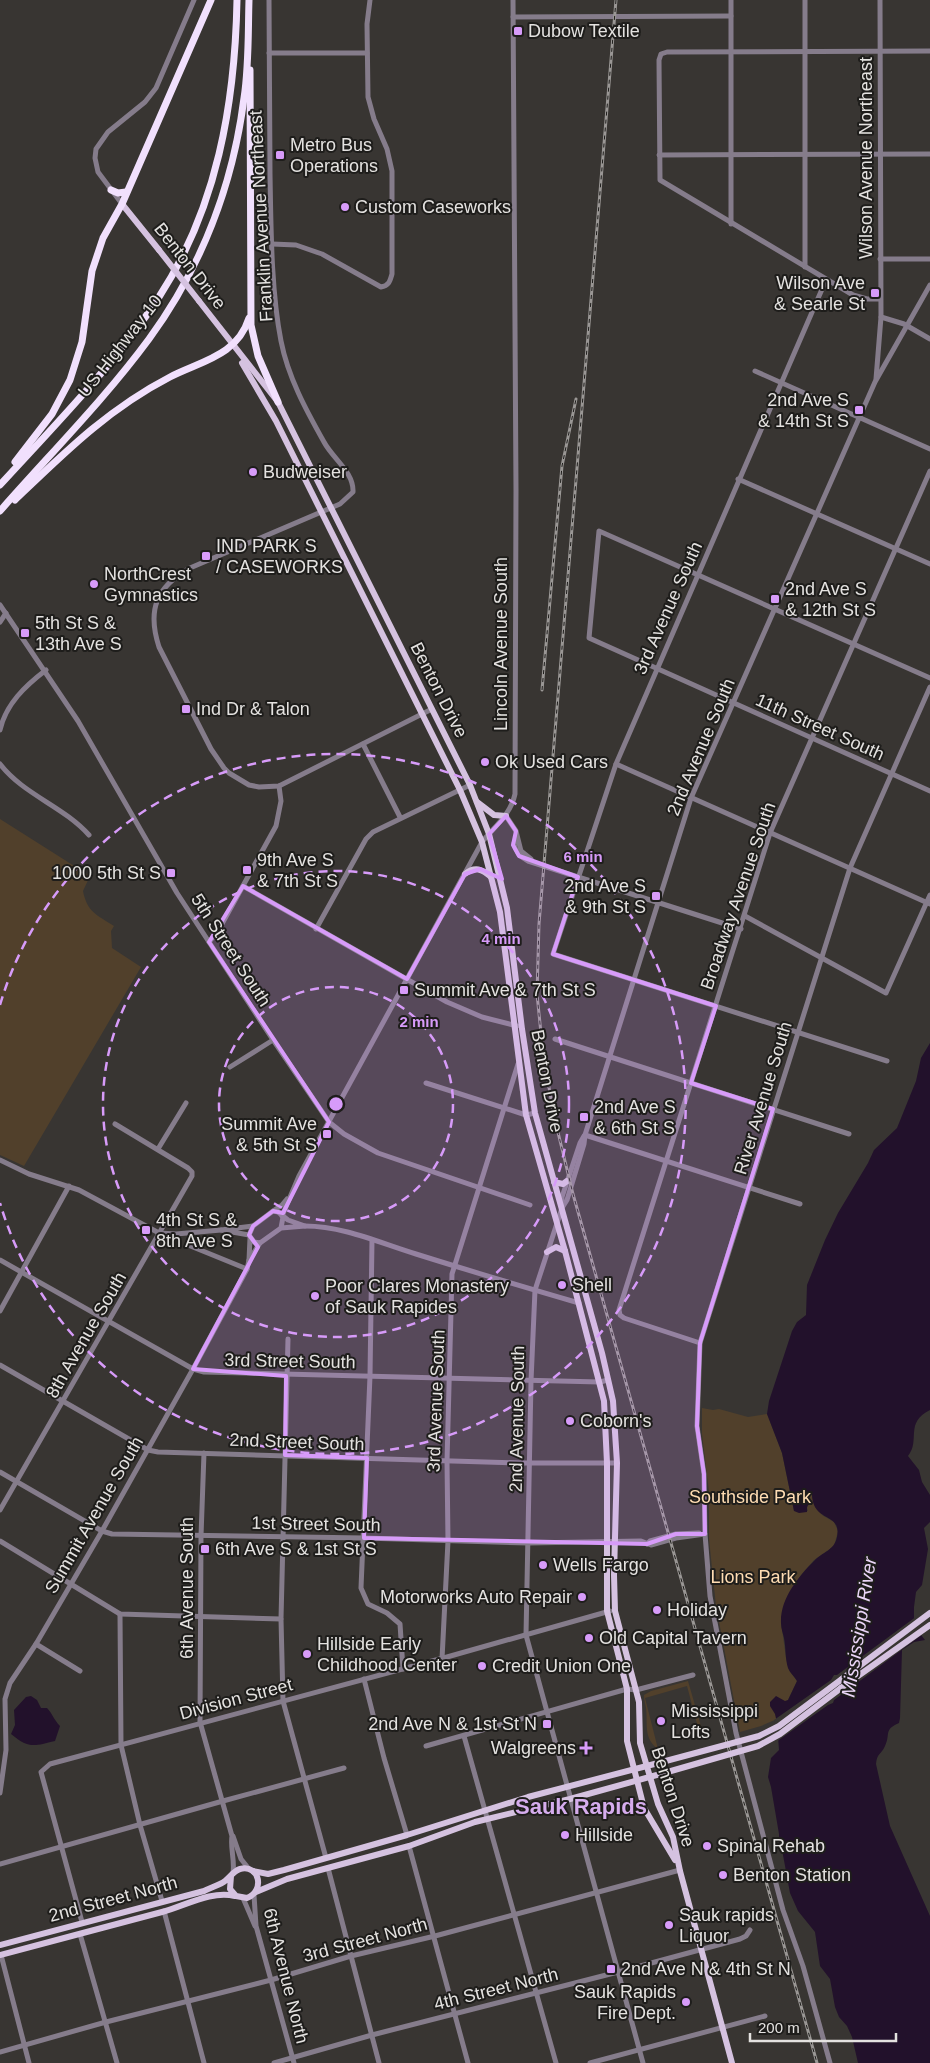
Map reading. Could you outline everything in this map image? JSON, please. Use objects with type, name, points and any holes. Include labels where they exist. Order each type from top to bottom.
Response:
[{"type":"highway","points":[[0,481],[52,414],[70,380],[82,342],[92,271],[97,255],[122,204],[211,0]]},
{"type":"highway","points":[[0,485],[138,327],[160,295],[180,260],[205,202],[225,130],[234,75],[237,0]]},
{"type":"highway","name":"US Highway 10","points":[[0,513],[133,359],[161,321],[191,272],[218,209],[236,144],[245,97],[249,0]]},
{"type":"highway","points":[[249,15],[251,103],[250,325],[258,356],[278,402]]},
{"type":"highway","points":[[111,190],[118,193],[126,192]]},
{"type":"highway","points":[[0,513],[102,419],[146,390],[233,346],[246,325],[251,306]]},
{"type":"main road","name":"Benton Drive","points":[[122,204],[278,402],[470,785],[489,834],[507,908],[535,1113],[608,1380],[615,1420],[617,1463],[615,1611],[636,1690],[639,1709],[639,1736],[658,1804],[673,1837],[680,1870],[732,2063]]},
{"type":"main road","name":"Benton Drive","points":[[233,346],[276,421],[460,790],[482,842],[500,912],[526,1115],[566,1251],[600,1382],[606,1420],[607,1611],[627,1689],[626,1735],[647,1814],[667,1843],[680,1870]]},
{"type":"main road","points":[[476,800],[494,815],[506,816]]},
{"type":"main road","points":[[465,874],[474,868],[480,869],[491,877]]},
{"type":"main road","points":[[554,1182],[561,1184],[567,1181]]},
{"type":"main road","points":[[548,1252],[556,1248],[566,1251]]},
{"type":"main road","points":[[241,1898],[230,1889],[232,1875],[240,1869],[268,1874],[407,1835],[485,1810],[759,1736],[779,1726],[930,1614]]},
{"type":"main road","points":[[0,1955],[220,1895],[241,1898],[287,1878],[409,1846],[488,1818],[652,1778],[758,1746],[780,1734],[930,1625]]},
{"type":"main road","points":[[251,1870],[259,1881],[255,1893]]},
{"type":"main road","name":"2nd Street North","points":[[0,1945],[204,1891],[222,1883],[232,1875]]},
{"type":"street","points":[[122,204],[98,172],[95,158],[96,150],[108,132],[151,96],[163,73],[194,0]]},
{"type":"street","name":"Franklin Avenue Northeast","points":[[269,0],[272,244],[281,342],[292,378],[327,448],[349,473],[354,483],[353,492],[347,500],[321,513],[190,568],[170,582],[158,597],[155,606],[154,630],[160,647],[216,757],[229,773],[249,785],[259,787],[280,786]]},
{"type":"street","points":[[272,244],[296,245],[322,254],[381,287],[386,286],[390,281],[392,274],[392,171],[388,149],[370,106],[367,53],[370,0]]},
{"type":"street","name":"Lincoln Avenue South","points":[[482,842],[506,816],[513,804],[515,794],[516,436],[513,0]]},
{"type":"street","points":[[731,0],[731,224]]},
{"type":"street","points":[[804,267],[805,0]]},
{"type":"street","name":"Wilson Avenue Northeast","points":[[880,0],[881,317]]},
{"type":"street","points":[[514,17],[731,16]]},
{"type":"street","points":[[880,299],[867,300],[853,295],[660,180],[659,60],[661,54],[667,52],[930,51]]},
{"type":"street","points":[[269,54],[367,53]]},
{"type":"street","points":[[659,155],[805,156],[930,154]]},
{"type":"street","points":[[880,259],[930,259]]},
{"type":"street","name":"3rd Avenue South","points":[[634,980],[554,954],[616,764],[738,479],[826,280]]},
{"type":"street","name":"2nd Avenue South","points":[[643,2063],[526,1635],[531,1381],[535,1290],[562,1208],[567,1200],[585,1136],[691,798],[875,382],[930,285]]},
{"type":"street","points":[[881,317],[908,326],[930,339]]},
{"type":"street","name":"2nd Avenue South","points":[[875,382],[881,317]]},
{"type":"street","points":[[756,371],[780,384],[930,449]]},
{"type":"street","name":"Broadway Avenue South","points":[[700,1343],[624,1318],[620,1315],[619,1310],[770,833],[930,472]]},
{"type":"street","points":[[738,479],[930,564]]},
{"type":"street","name":"11th Street South","points":[[698,574],[599,531],[589,638],[930,791]]},
{"type":"street","points":[[698,574],[930,678]]},
{"type":"street","name":"5th Street South","points":[[0,605],[46,670],[78,721],[177,893],[329,1122],[344,1134],[378,1153],[530,1205]]},
{"type":"street","points":[[0,622],[6,613]]},
{"type":"street","points":[[0,730],[5,715],[15,698],[31,681],[46,670]]},
{"type":"street","name":"River Avenue South","points":[[830,2063],[803,1966],[783,1910],[736,1733],[710,1596],[705,1534],[704,1474],[696,1426],[700,1343],[850,868],[930,687]]},
{"type":"street","points":[[209,942],[218,931],[276,826],[281,801],[280,786],[432,710]]},
{"type":"street","points":[[362,744],[400,817]]},
{"type":"street","points":[[0,764],[20,786],[74,820],[89,835]]},
{"type":"street","points":[[616,764],[928,903]]},
{"type":"street","points":[[316,929],[366,839],[373,832],[400,817],[470,785]]},
{"type":"street","points":[[506,816],[516,831],[517,841],[514,844],[523,859],[741,929]]},
{"type":"street","name":"Summit Avenue South","points":[[249,1260],[249,1236],[253,1226],[282,1205],[290,1194],[482,842]]},
{"type":"street","points":[[243,886],[447,1002],[482,1017],[522,1027]]},
{"type":"street","points":[[745,916],[886,993],[930,895]]},
{"type":"street","points":[[634,980],[887,1061]]},
{"type":"street","points":[[555,1039],[849,1134]]},
{"type":"street","points":[[230,1067],[273,1040]]},
{"type":"street","name":"3rd Avenue South","points":[[442,1659],[448,1541],[447,1461],[452,1274],[478,1186],[518,1064]]},
{"type":"street","points":[[426,1083],[504,1109],[526,1115],[535,1113]]},
{"type":"street","points":[[115,1124],[158,1150],[186,1103]]},
{"type":"street","points":[[585,1136],[800,1204]]},
{"type":"street","name":"2nd Avenue South","points":[[562,1208],[562,1197],[567,1181],[580,1143],[585,1136]]},
{"type":"street","name":"8th Avenue South","points":[[0,1510],[190,1183],[192,1172],[158,1150]]},
{"type":"street","points":[[0,1160],[29,1174],[69,1186],[160,1233],[176,1234],[253,1226]]},
{"type":"street","points":[[0,1311],[69,1186]]},
{"type":"street","name":"Summit Avenue South","points":[[0,1793],[6,1750],[6,1699],[10,1683],[72,1584],[148,1450],[193,1369],[249,1260],[260,1243],[281,1228],[290,1194]]},
{"type":"street","points":[[272,1211],[278,1212],[283,1217],[305,1226]]},
{"type":"street","points":[[281,1228],[305,1226],[331,1228],[579,1303]]},
{"type":"street","points":[[221,1230],[249,1236],[254,1242],[260,1243]]},
{"type":"street","points":[[372,1240],[370,1376],[361,1588],[368,1604],[386,1613],[400,1624],[403,1669]]},
{"type":"street","points":[[188,1245],[246,1269]]},
{"type":"street","name":"3rd Street South","points":[[0,1260],[193,1369],[204,1372],[449,1380],[600,1382],[608,1380]]},
{"type":"street","points":[[288,1339],[281,1619],[283,1701],[326,1858]]},
{"type":"street","name":"2nd Street South","points":[[0,1365],[148,1450],[158,1452],[530,1463],[617,1463]]},
{"type":"street","name":"6th Avenue South","points":[[200,1722],[200,1536],[204,1454]]},
{"type":"street","name":"1st Street South","points":[[0,1472],[102,1531],[112,1534],[528,1543],[641,1542],[647,1544],[650,1541],[676,1534],[705,1534]]},
{"type":"street","points":[[0,1542],[120,1614],[281,1619]]},
{"type":"street","name":"Division Street","points":[[60,1846],[41,1772],[50,1764],[200,1722],[442,1659],[607,1611],[615,1611]]},
{"type":"street","points":[[120,1614],[121,1745],[140,1825],[162,1901]]},
{"type":"street","points":[[36,1644],[80,1671]]},
{"type":"street","points":[[426,1746],[627,1689],[636,1690],[693,1675]]},
{"type":"street","points":[[364,1679],[384,1758],[407,1835]]},
{"type":"street","points":[[200,1722],[232,1836],[241,1858],[251,1870]]},
{"type":"street","points":[[464,1736],[556,2063]]},
{"type":"street","points":[[0,1864],[344,1768]]},
{"type":"street","points":[[232,1836],[234,1860],[232,1875]]},
{"type":"street","points":[[60,1846],[82,1922]]},
{"type":"street","points":[[409,1846],[468,2063]]},
{"type":"street","points":[[328,1868],[379,2063]]},
{"type":"street","name":"3rd Street North","points":[[0,2052],[106,2022],[271,1980],[351,1956],[435,1936],[680,1870]]},
{"type":"street","name":"6th Avenue North","points":[[255,1893],[256,1926],[293,2061]]},
{"type":"street","points":[[241,1898],[256,1926]]},
{"type":"street","points":[[164,1911],[189,2000],[204,2063]]},
{"type":"street","name":"4th Street North","points":[[274,2063],[293,2061],[372,2035],[536,1994],[740,1939],[746,1936],[750,1930]]},
{"type":"street","points":[[80,1934],[117,2063]]},
{"type":"street","points":[[0,1955],[29,2063]]},
{"type":"street","points":[[590,2063],[765,2016]]},
{"type":"highlighted area","points":[[506,816],[516,831],[513,845],[519,856],[578,877],[553,954],[716,1006],[691,1083],[773,1109],[700,1343],[697,1426],[704,1474],[705,1534],[676,1534],[647,1544],[364,1538],[367,1458],[285,1455],[286,1376],[193,1369],[258,1247],[249,1235],[253,1226],[273,1211],[283,1213],[329,1122],[209,942],[243,886],[407,979],[465,874],[480,869],[502,879],[489,834]]},
{"type":"green space","points":[[0,819],[90,876],[83,891],[87,904],[98,916],[114,926],[111,931],[112,948],[141,967],[24,1166],[0,1155]]},
{"type":"green space","points":[[702,1408],[719,1409],[748,1417],[767,1414],[782,1453],[794,1511],[808,1511],[810,1491],[822,1515],[834,1522],[838,1531],[834,1546],[814,1560],[801,1575],[784,1605],[781,1622],[786,1658],[789,1670],[797,1681],[788,1700],[775,1713],[777,1719],[740,1732],[716,1606],[709,1539],[709,1492],[702,1434]]},
{"type":"green space","points":[[688,1681],[703,1733],[700,1735],[687,1686],[645,1698],[658,1749],[653,1745],[648,1735],[644,1695],[651,1691]]},
{"type":"water","name":"Mississippi River","points":[[930,1043],[930,1410],[917,1420],[912,1450],[908,1456],[919,1470],[922,1482],[930,1495],[930,1522],[924,1528],[928,1549],[922,1585],[916,1592],[914,1607],[914,1619],[918,1631],[925,1640],[914,1642],[902,1650],[899,1723],[889,1730],[887,1742],[877,1758],[876,1764],[890,1826],[930,1916],[930,2063],[858,2063],[852,2037],[835,2007],[830,1979],[820,1966],[815,1932],[798,1911],[790,1893],[768,1777],[771,1758],[779,1750],[777,1723],[770,1702],[776,1696],[785,1701],[788,1700],[797,1681],[787,1664],[781,1625],[783,1605],[791,1589],[802,1574],[833,1545],[837,1537],[837,1529],[831,1520],[816,1509],[812,1492],[810,1491],[807,1512],[799,1513],[794,1511],[782,1453],[767,1414],[769,1401],[792,1331],[797,1322],[806,1315],[807,1285],[825,1240],[874,1150],[897,1128],[916,1081],[921,1058]]},
{"type":"water","points":[[31,1696],[37,1700],[41,1708],[47,1708],[60,1726],[55,1741],[32,1745],[23,1742],[11,1734],[15,1725],[14,1710],[26,1697]]},
{"type":"pier","points":[[917,1616],[919,1627],[923,1634],[834,1700],[833,1703],[776,1742],[774,1720]]},
{"type":"railway","points":[[616,0],[539,924],[537,994],[543,1053],[554,1116],[573,1194],[817,2063]]},
{"type":"railway","points":[[542,690],[562,466],[576,399]]},
{"type":"place","name":"Dubow Textile","points":[[518,31]]},
{"type":"place","name":"Metro Bus Operations","points":[[280,155]]},
{"type":"place","name":"Custom Caseworks","points":[[345,207]]},
{"type":"place","name":"Wilson Ave & Searle St","points":[[875,293]]},
{"type":"place","name":"2nd Ave S & 14th St S","points":[[859,410]]},
{"type":"place","name":"Budweiser","points":[[253,472]]},
{"type":"place","name":"IND PARK S / CASEWORKS","points":[[206,556]]},
{"type":"place","name":"NorthCrest Gymnastics","points":[[94,584]]},
{"type":"place","name":"2nd Ave S & 12th St S","points":[[775,599]]},
{"type":"place","name":"5th St S & 13th Ave S","points":[[25,633]]},
{"type":"place","name":"Ind Dr & Talon","points":[[186,709]]},
{"type":"place","name":"Ok Used Cars","points":[[485,762]]},
{"type":"place","name":"9th Ave S & 7th St S","points":[[247,870]]},
{"type":"place","name":"1000 5th St S","points":[[171,873]]},
{"type":"place","name":"2nd Ave S & 9th St S","points":[[656,896]]},
{"type":"place","name":"Summit Ave & 7th St S","points":[[404,990]]},
{"type":"place","name":"2nd Ave S & 6th St S","points":[[584,1117]]},
{"type":"place","name":"Summit Ave & 5th St S","points":[[327,1134]]},
{"type":"place","name":"4th St S & 8th Ave S","points":[[146,1230]]},
{"type":"place","name":"Shell","points":[[562,1285]]},
{"type":"place","name":"Poor Clares Monastery of Sauk Rapides","points":[[315,1296]]},
{"type":"place","name":"Coborn's","points":[[570,1421]]},
{"type":"place","name":"6th Ave S & 1st St S","points":[[205,1549]]},
{"type":"place","name":"Wells Fargo","points":[[543,1565]]},
{"type":"place","name":"Motorworks Auto Repair","points":[[582,1597]]},
{"type":"place","name":"Holiday","points":[[657,1610]]},
{"type":"place","name":"Old Capital Tavern","points":[[589,1638]]},
{"type":"place","name":"Hillside Early Childhood Center","points":[[307,1654]]},
{"type":"place","name":"Credit Union One","points":[[482,1666]]},
{"type":"place","name":"Mississippi Lofts","points":[[661,1721]]},
{"type":"place","name":"2nd Ave N & 1st St N","points":[[547,1724]]},
{"type":"place","name":"Walgreens","points":[[586,1748]]},
{"type":"place","name":"Hillside","points":[[565,1835]]},
{"type":"place","name":"Spinal Rehab","points":[[707,1846]]},
{"type":"place","name":"Benton Station","points":[[723,1875]]},
{"type":"place","name":"Sauk rapids Liquor","points":[[669,1925]]},
{"type":"place","name":"2nd Ave N & 4th St N","points":[[611,1969]]},
{"type":"place","name":"Sauk Rapids Fire Dept.","points":[[686,2002]]},
{"type":"district","name":"Sauk Rapids","points":[[581,1806]]},
{"type":"park label","name":"Southside Park","points":[[750,1497]]},
{"type":"park label","name":"Lions Park","points":[[753,1577]]}]
